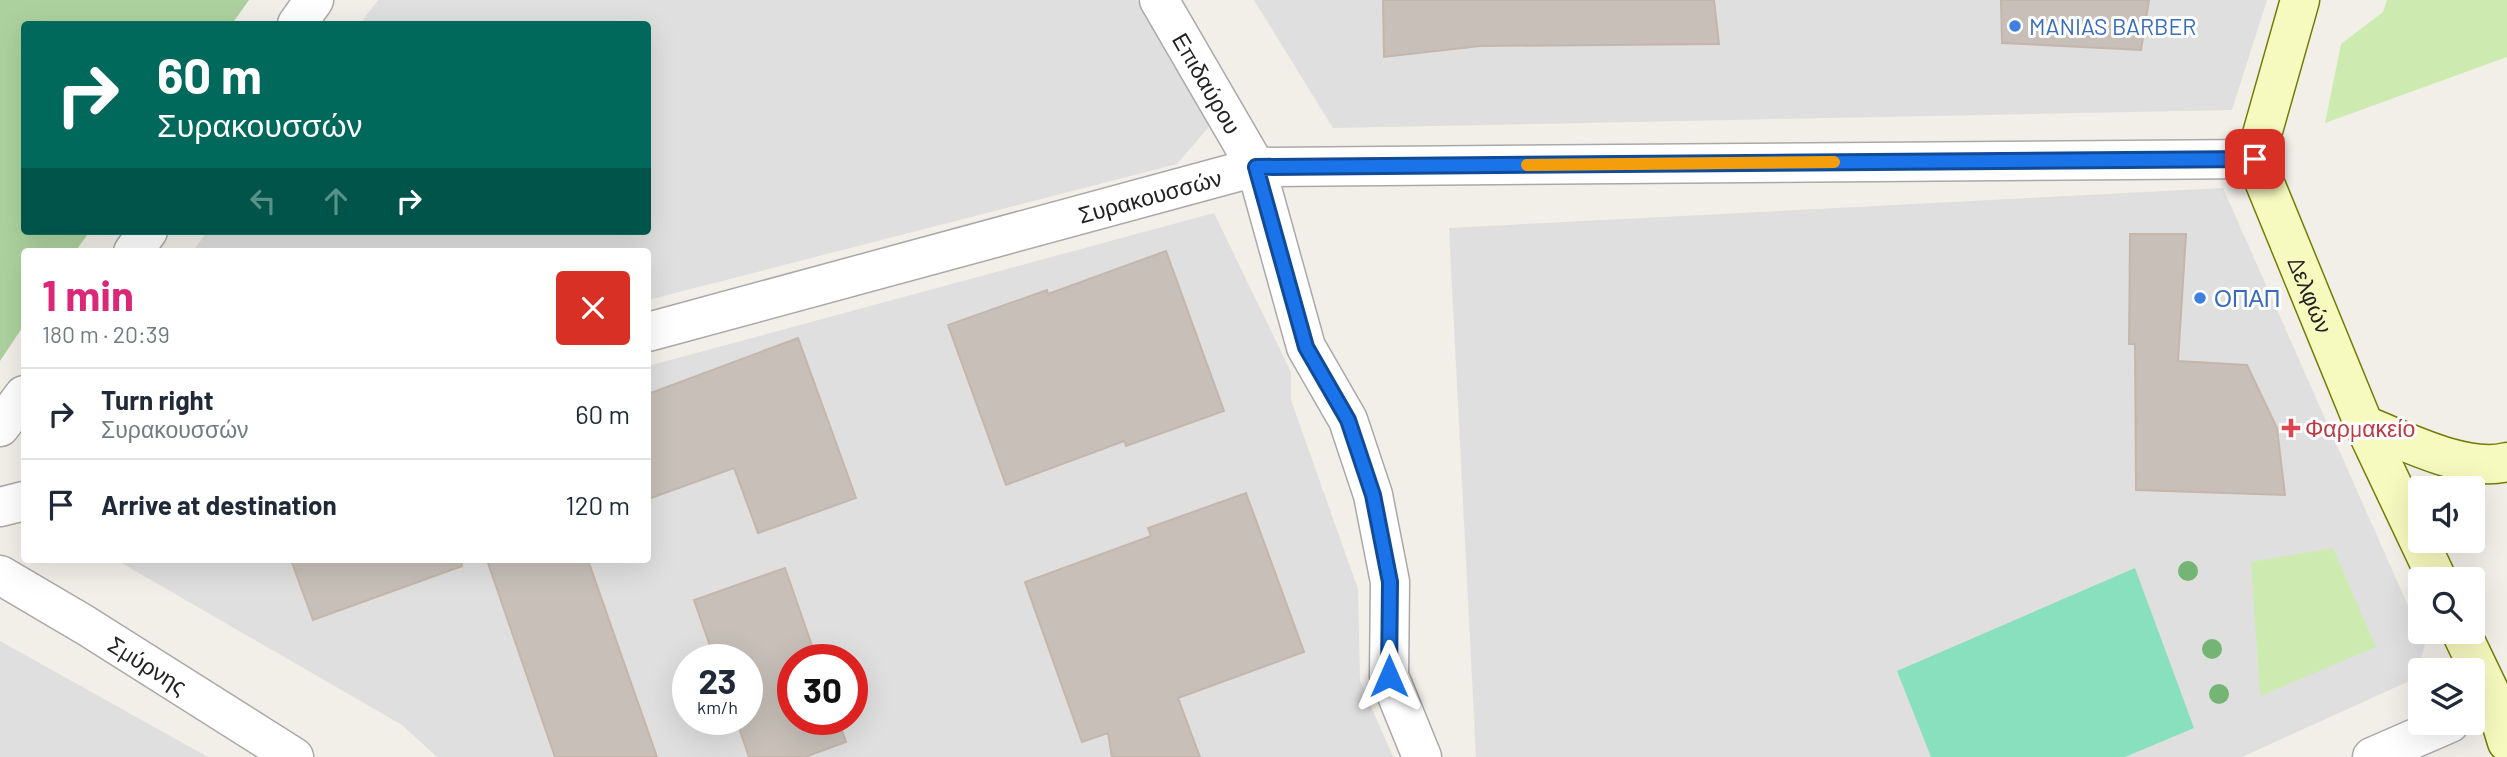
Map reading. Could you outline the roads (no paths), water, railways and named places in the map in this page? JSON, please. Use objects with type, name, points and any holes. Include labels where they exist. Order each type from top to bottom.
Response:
[{"type":"main road","points":[[2255,159],[2300,0]]},
{"type":"main road","name":"Δελφών","points":[[2255,159],[2364,425],[2431,567]]},
{"type":"main road","points":[[2364,425],[2454,459],[2497,464],[2507,461]]},
{"type":"main road","points":[[2485,706],[2507,665]]},
{"type":"main road","points":[[2485,709],[2507,742]]},
{"type":"street","points":[[299,21],[314,0]]},
{"type":"street","name":"Επιδαύρου","points":[[1159,0],[1256,167],[1306,347],[1348,420],[1373,495],[1390,582],[1389,676],[1422,757]]},
{"type":"street","name":"Συρακουσσών","points":[[651,331],[1256,167],[2255,159]]},
{"type":"street","points":[[0,426],[21,399]]},
{"type":"street","points":[[0,507],[21,501]]},
{"type":"street","name":"Σμύρνης","points":[[0,575],[86,625],[294,757]]},
{"type":"street","points":[[2372,757],[2422,735]]},
{"type":"place","name":"MANIAS BARBER","points":[[2015,26]]},
{"type":"place","name":"ΟΠΑΠ","points":[[2200,298]]},
{"type":"place","name":"Φαρμακείο","points":[[2291,428]]}]
